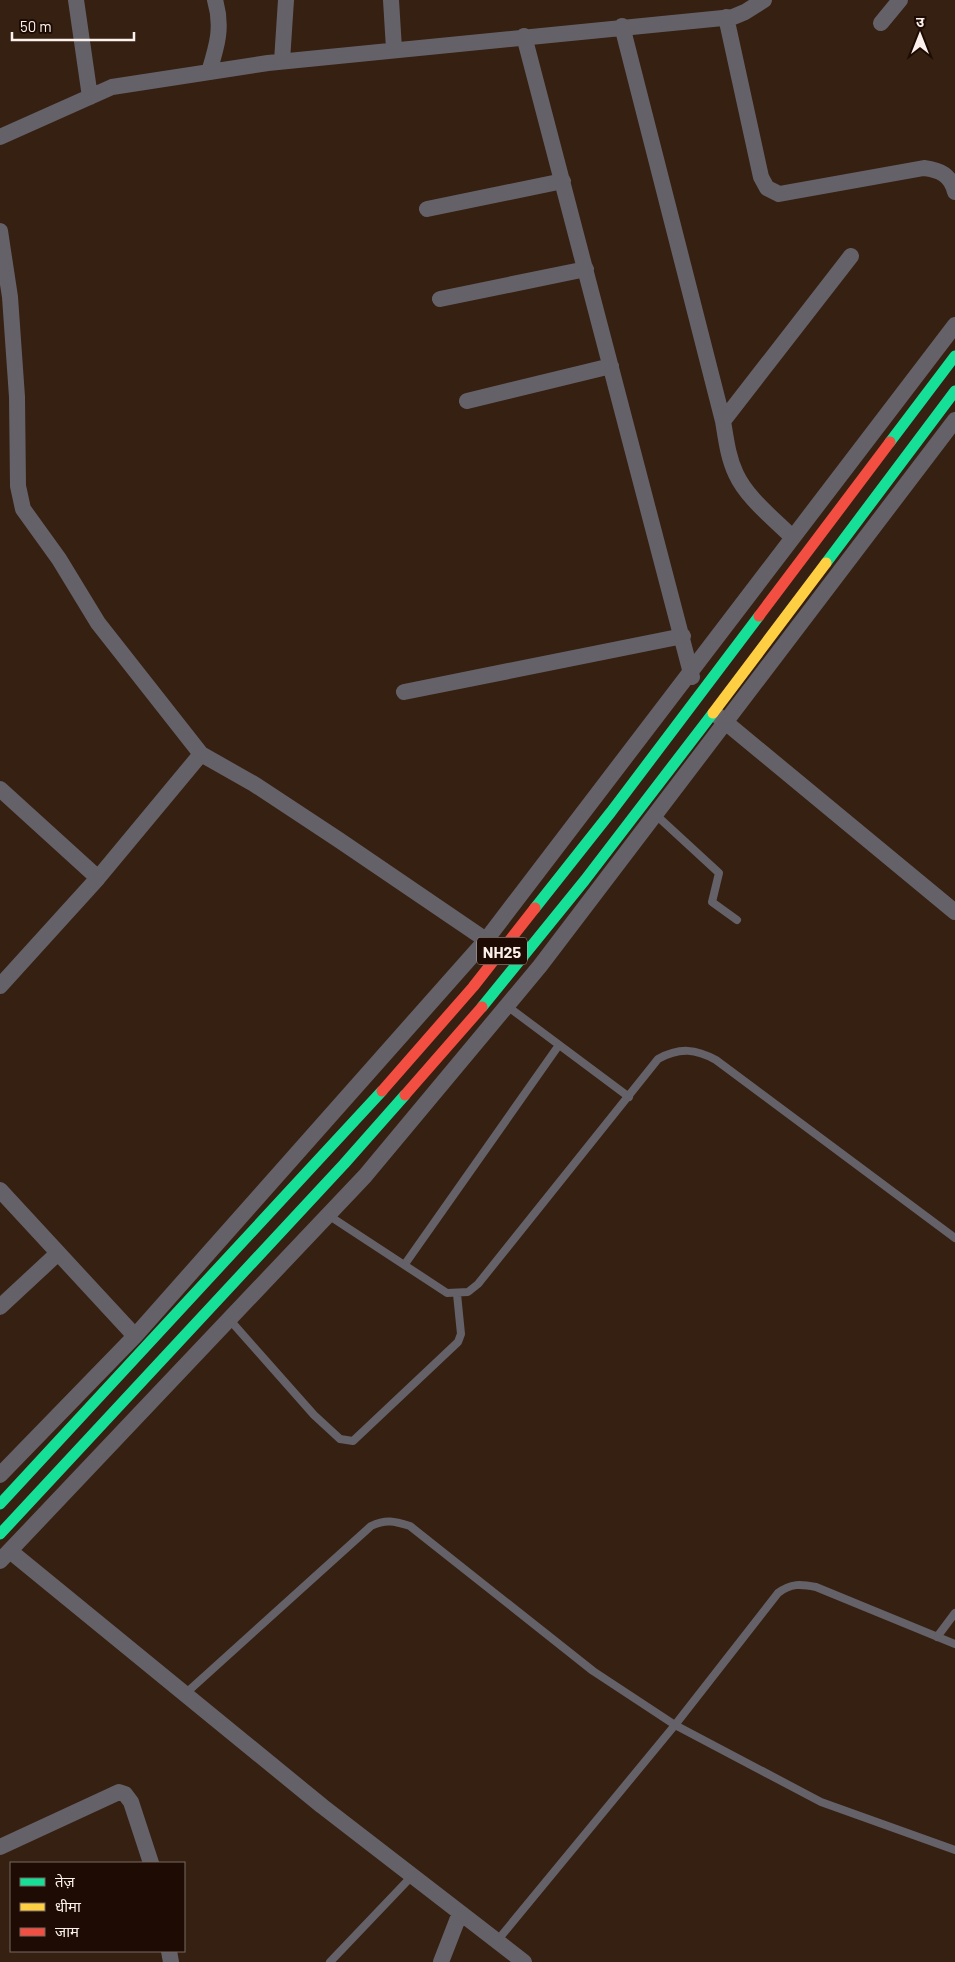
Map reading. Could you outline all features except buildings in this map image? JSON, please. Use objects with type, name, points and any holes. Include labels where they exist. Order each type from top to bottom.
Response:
[{"type":"highway","name":"NH25","points":[[0,1504],[340,1139],[507,945],[697,699],[955,356]]},
{"type":"highway","name":"NH25","points":[[0,1534],[344,1164],[488,1001],[585,880],[720,718],[955,391]]},
{"type":"street","points":[[76,0],[90,97]]},
{"type":"street","points":[[209,72],[219,40],[220,26],[215,0]]},
{"type":"street","points":[[282,61],[286,0]]},
{"type":"street","points":[[391,0],[394,49]]},
{"type":"street","points":[[0,137],[112,88],[282,61],[726,17],[745,12],[764,0]]},
{"type":"street","points":[[881,23],[900,0]]},
{"type":"street","points":[[726,17],[761,176],[767,188],[779,194],[924,168],[945,174],[953,183],[955,192]]},
{"type":"street","points":[[622,26],[723,421],[730,458],[736,475],[747,491],[792,537]]},
{"type":"street","points":[[524,36],[683,636],[697,699],[955,912]]},
{"type":"street","points":[[427,209],[562,181]]},
{"type":"street","points":[[0,231],[10,297],[16,397],[18,486],[23,510],[58,559],[98,623],[201,754],[254,784],[486,940]]},
{"type":"street","points":[[723,421],[851,256]]},
{"type":"street","points":[[440,299],[586,269]]},
{"type":"street","points":[[0,1475],[135,1336],[486,940],[690,670],[955,325]]},
{"type":"street","points":[[467,401],[611,366]]},
{"type":"street","points":[[524,1962],[412,1876],[185,1694],[5,1556],[365,1176],[507,1006],[656,815],[720,718],[955,420]]},
{"type":"street","points":[[404,692],[683,636]]},
{"type":"street","points":[[0,986],[98,878],[201,754]]},
{"type":"street","points":[[0,789],[98,878]]},
{"type":"street","points":[[0,1190],[135,1336]]},
{"type":"street","points":[[0,1308],[58,1253]]},
{"type":"street","points":[[0,1847],[119,1792],[125,1794],[130,1802],[151,1862]]},
{"type":"street","points":[[441,1962],[460,1913]]},
{"type":"lane","points":[[656,815],[719,873],[712,902],[737,920]]},
{"type":"lane","points":[[507,1006],[629,1097]]},
{"type":"lane","points":[[405,1264],[559,1045]]},
{"type":"lane","points":[[328,1215],[405,1264],[446,1293],[468,1292],[478,1284],[658,1059],[670,1052],[688,1050],[700,1051],[716,1060],[955,1238]]},
{"type":"lane","points":[[229,1319],[314,1415],[340,1439],[353,1441],[458,1342],[461,1334],[457,1294]]},
{"type":"lane","points":[[185,1694],[371,1526],[383,1521],[393,1520],[410,1526],[593,1671],[675,1725],[821,1802],[955,1850]]},
{"type":"lane","points":[[497,1941],[675,1725],[778,1593],[786,1587],[799,1584],[816,1587],[955,1644]]},
{"type":"lane","points":[[937,1637],[955,1613]]},
{"type":"lane","points":[[330,1962],[412,1876]]},
{"type":"traffic: fast","points":[[890,442],[955,356]]},
{"type":"traffic: fast","points":[[826,563],[955,391]]},
{"type":"traffic: fast","points":[[535,908],[611,812],[759,616]]},
{"type":"traffic: fast","points":[[482,1007],[585,880],[713,713]]},
{"type":"traffic: fast","points":[[0,1504],[382,1091]]},
{"type":"traffic: fast","points":[[0,1534],[344,1164],[405,1095]]},
{"type":"traffic: slow","points":[[713,713],[826,563]]},
{"type":"traffic: jam","points":[[759,616],[890,442]]},
{"type":"traffic: jam","points":[[382,1091],[473,987],[535,908]]},
{"type":"traffic: jam","points":[[405,1095],[482,1007]]}]
